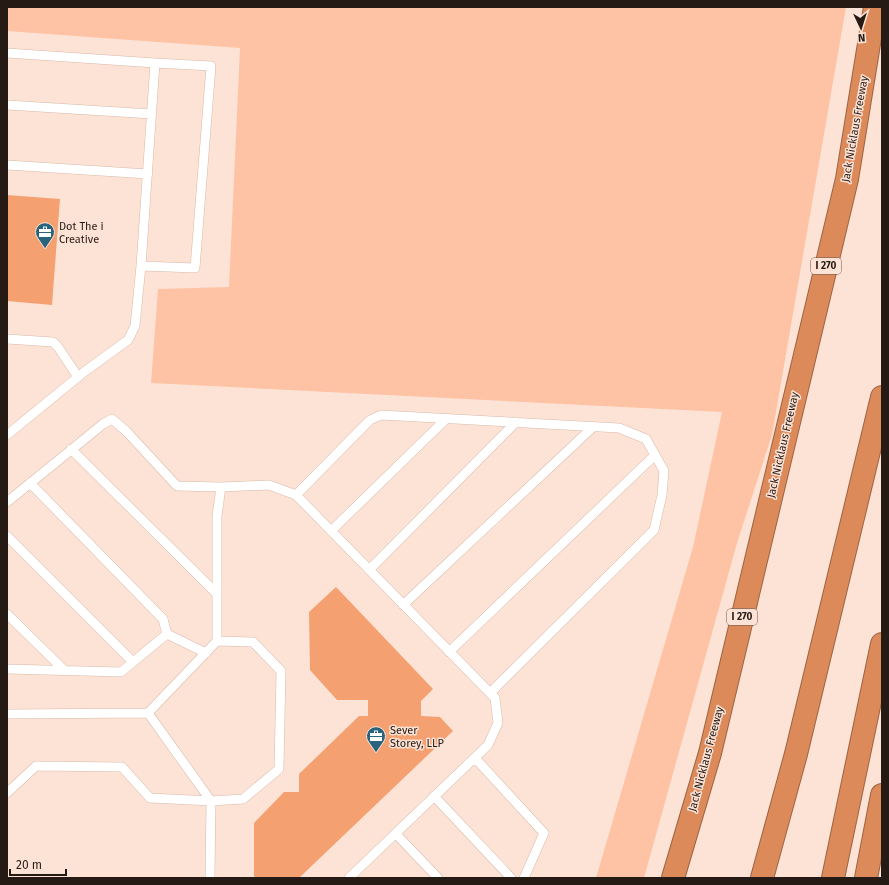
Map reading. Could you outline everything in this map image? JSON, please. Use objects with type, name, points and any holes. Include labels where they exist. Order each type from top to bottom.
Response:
[{"type":"highway","name":"Jack Nicklaus Freeway","points":[[674,878],[710,753],[847,179],[875,7]]},
{"type":"highway","points":[[762,878],[796,754],[882,397]]},
{"type":"highway","points":[[832,878],[882,644]]},
{"type":"highway","points":[[658,878],[720,711]]},
{"type":"highway","points":[[866,878],[882,795]]},
{"type":"lane","points":[[7,54],[211,66],[195,268],[141,266]]},
{"type":"lane","points":[[7,435],[78,377],[128,340],[135,326],[148,174],[155,63]]},
{"type":"lane","points":[[7,105],[152,114]]},
{"type":"lane","points":[[7,165],[148,174]]},
{"type":"lane","points":[[7,339],[53,342],[58,346],[78,377]]},
{"type":"lane","points":[[296,495],[370,420],[381,415],[619,428],[646,439],[664,471],[662,495],[654,530],[490,693]]},
{"type":"lane","points":[[7,502],[71,449],[103,424],[112,419],[127,432],[177,486],[221,487],[269,485],[296,495],[495,698],[498,723],[488,745],[434,796],[355,876]]},
{"type":"lane","points":[[331,530],[446,419]]},
{"type":"lane","points":[[369,570],[516,422]]},
{"type":"lane","points":[[403,605],[593,427]]},
{"type":"lane","points":[[71,449],[217,594]]},
{"type":"lane","points":[[450,652],[655,455]]},
{"type":"lane","points":[[30,483],[163,619],[167,634],[206,653]]},
{"type":"lane","points":[[7,714],[148,713],[206,653],[217,641],[217,516],[221,487]]},
{"type":"lane","points":[[7,536],[133,662]]},
{"type":"lane","points":[[7,614],[64,670]]},
{"type":"lane","points":[[7,669],[121,672],[167,634]]},
{"type":"lane","points":[[7,793],[36,766],[122,767],[150,798],[211,801],[244,799],[279,769],[281,671],[253,642],[217,641]]},
{"type":"lane","points":[[148,713],[211,801],[210,878]]},
{"type":"lane","points":[[475,758],[544,833],[524,878]]},
{"type":"lane","points":[[434,796],[511,878]]},
{"type":"lane","points":[[396,834],[438,878]]},
{"type":"shaded area","points":[[7,7],[846,7],[772,435],[737,543],[644,878],[596,878],[693,547],[722,412],[151,383],[158,289],[229,287],[240,48],[7,31]]},
{"type":"building","points":[[7,195],[60,199],[52,305],[7,301]]},
{"type":"building","name":"Sever Storey, LLP","points":[[336,587],[433,689],[421,701],[421,716],[440,717],[453,731],[299,878],[256,878],[254,876],[254,823],[284,792],[299,792],[299,774],[359,716],[368,716],[368,700],[337,700],[310,670],[309,612]]},
{"type":"place","name":"Dot The i Creative","points":[[45,249]]},
{"type":"place","name":"Sever Storey, LLP","points":[[376,753]]}]
